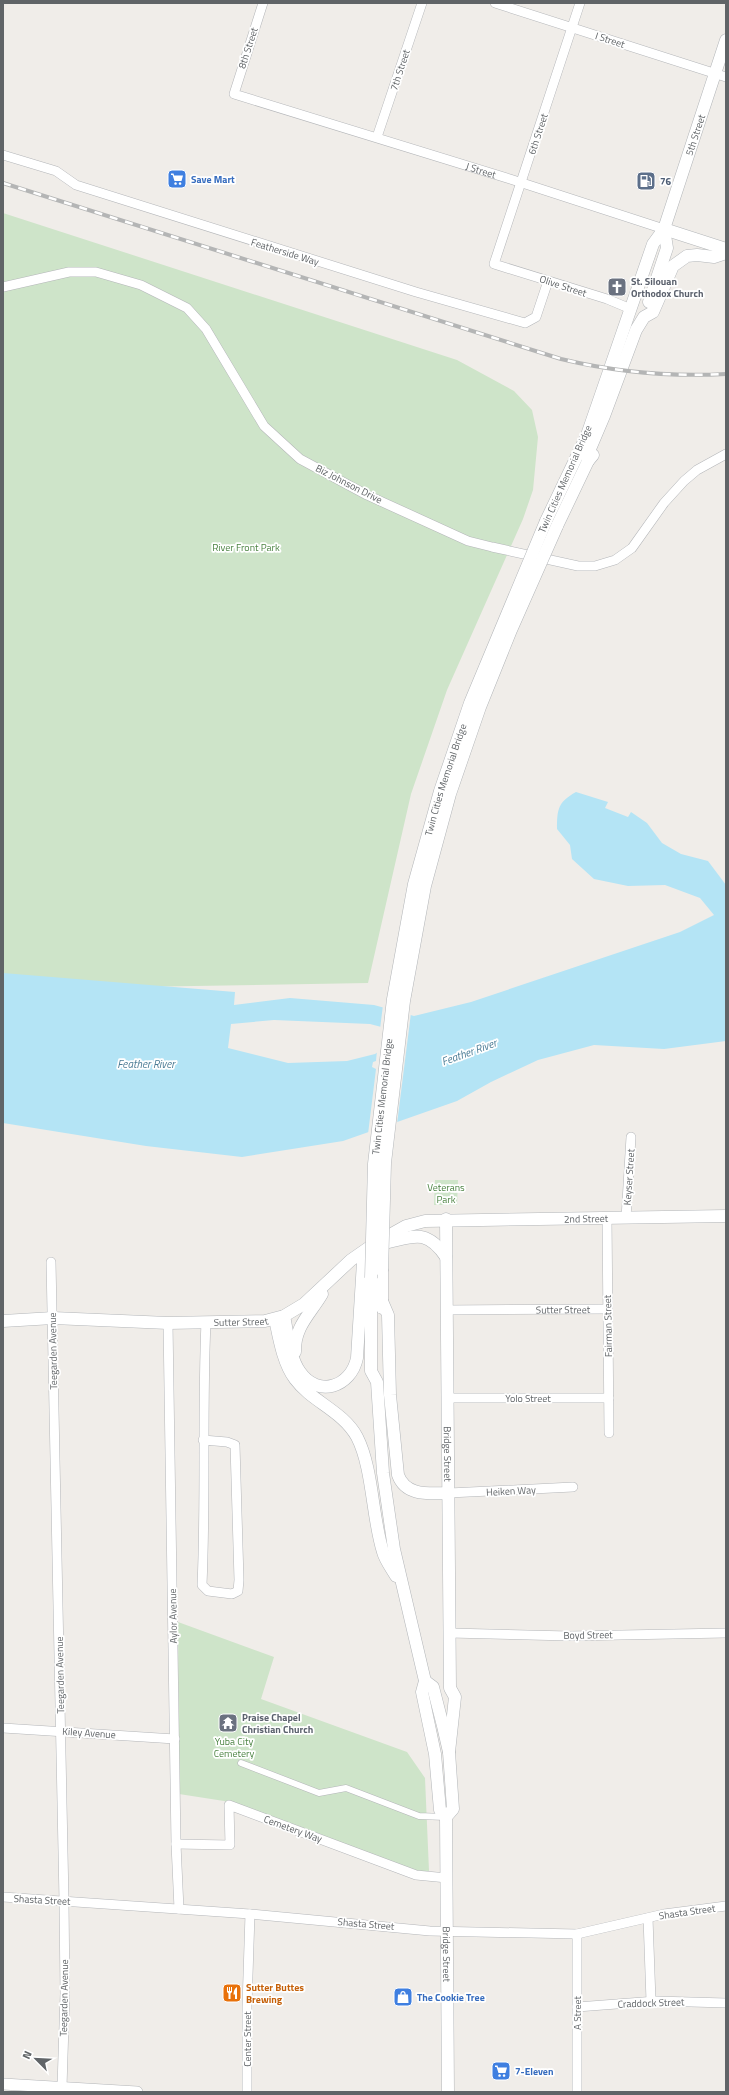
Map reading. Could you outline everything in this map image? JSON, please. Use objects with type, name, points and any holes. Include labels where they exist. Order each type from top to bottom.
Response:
[{"type":"main road","name":"5th Street","points":[[631,309],[653,244],[664,229],[720,75],[726,40]]},
{"type":"main road","name":"5th Street","points":[[644,317],[667,248],[664,229]]},
{"type":"main road","name":"J Street","points":[[664,229],[726,249]]},
{"type":"main road","points":[[644,317],[653,312],[669,272],[678,261],[691,255],[714,257],[726,253]]},
{"type":"main road","name":"Twin Cities Memorial Bridge","points":[[382,1271],[385,1163],[404,1001],[424,892],[448,801],[480,707],[586,435],[631,309]]},
{"type":"main road","name":"Twin Cities Memorial Bridge","points":[[366,1281],[372,1218],[374,1164],[393,999],[400,950],[418,866],[442,784],[470,703],[552,523],[588,461],[587,456],[604,416],[628,346],[644,317]]},
{"type":"main road","name":"2nd Street","points":[[446,1219],[726,1216]]},
{"type":"main road","name":"Bridge Street","points":[[446,1219],[450,1688],[454,1697],[448,1752]]},
{"type":"main road","name":"Sutter Street","points":[[3,1321],[53,1318],[168,1323],[253,1322],[279,1317],[310,1300],[351,1260],[374,1244],[406,1226],[425,1221],[446,1219]]},
{"type":"main road","points":[[374,1244],[393,1242],[411,1236],[421,1237],[435,1244],[446,1257]]},
{"type":"main road","name":"Bridge Street","points":[[377,1382],[382,1371],[382,1271]]},
{"type":"main road","points":[[294,1359],[296,1338],[299,1328],[315,1306],[329,1281]]},
{"type":"main road","points":[[279,1317],[291,1354],[300,1372],[306,1379],[317,1385],[334,1385],[343,1382],[349,1377],[357,1358],[366,1281]]},
{"type":"main road","name":"Bridge Street","points":[[366,1281],[371,1371],[377,1382],[386,1493],[401,1586],[425,1682],[422,1692],[435,1754],[440,1810],[446,1817],[448,2092]]},
{"type":"main road","points":[[382,1301],[388,1315],[390,1395],[398,1475],[403,1484],[413,1491],[449,1493]]},
{"type":"main road","points":[[279,1317],[286,1362],[294,1378],[304,1389],[343,1420],[356,1434],[360,1445],[383,1553],[401,1586]]},
{"type":"main road","name":"Bridge Street","points":[[425,1682],[433,1687],[448,1752],[453,1809],[446,1817]]},
{"type":"street","name":"8th Street","points":[[234,94],[263,3]]},
{"type":"street","name":"7th Street","points":[[377,137],[422,3]]},
{"type":"street","name":"I Street","points":[[495,3],[720,75]]},
{"type":"street","name":"6th Street","points":[[494,264],[580,3]]},
{"type":"street","name":"J Street","points":[[234,94],[377,137],[664,229]]},
{"type":"street","name":"Featherside Way","points":[[3,155],[56,171],[76,185],[394,285],[525,323],[536,317],[548,281]]},
{"type":"street","name":"Olive Street","points":[[494,264],[607,299],[631,309]]},
{"type":"street","name":"Biz Johnson Drive","points":[[3,287],[69,272],[96,272],[141,285],[187,308],[206,329],[264,426],[300,459],[367,495],[468,541],[492,547],[578,566],[605,564],[632,548],[664,503],[684,480],[697,470],[726,454]]},
{"type":"street","name":"Keyser Street","points":[[626,1218],[631,1137]]},
{"type":"street","name":"Fairman Street","points":[[607,1218],[609,1433]]},
{"type":"street","name":"Teegarden Avenue","points":[[51,1262],[64,1901],[65,1994],[62,2087]]},
{"type":"street","name":"Sutter Street","points":[[446,1310],[608,1309]]},
{"type":"street","points":[[203,1440],[227,1442],[235,1445],[239,1580],[238,1591],[232,1594],[208,1591],[202,1585],[204,1551],[203,1440],[206,1322]]},
{"type":"street","name":"Aylor Avenue","points":[[168,1323],[176,1739],[176,1844],[179,1909]]},
{"type":"street","name":"Yolo Street","points":[[447,1398],[609,1398]]},
{"type":"street","name":"Heiken Way","points":[[449,1493],[573,1487]]},
{"type":"street","name":"Boyd Street","points":[[450,1633],[569,1636],[726,1633]]},
{"type":"street","name":"Kiley Avenue","points":[[3,1728],[176,1739]]},
{"type":"street","points":[[241,1763],[319,1793],[346,1788],[419,1816],[446,1817]]},
{"type":"street","name":"Cemetery Way","points":[[176,1844],[230,1845],[229,1805],[416,1875],[447,1878]]},
{"type":"street","name":"Shasta Street","points":[[3,1897],[250,1914],[430,1931],[577,1934],[664,1914],[726,1906]]},
{"type":"street","name":"Center Street","points":[[247,2092],[247,2006],[250,1914]]},
{"type":"street","points":[[648,1918],[651,2002]]},
{"type":"street","name":"A Street","points":[[577,1934],[577,2092]]},
{"type":"street","name":"Craddock Street","points":[[577,2007],[651,2002],[726,2003]]},
{"type":"street","points":[[3,2084],[136,2092]]},
{"type":"green space","name":"River Front Park","points":[[3,213],[457,360],[514,391],[532,410],[538,437],[533,490],[523,519],[447,690],[411,794],[368,983],[70,988],[3,981]]},
{"type":"green space","name":"Veterans Park","points":[[435,1180],[458,1180],[457,1205],[434,1205]]},
{"type":"green space","name":"Yuba City Cemetery","points":[[178,1622],[274,1657],[261,1699],[407,1752],[425,1778],[429,1871],[417,1871],[224,1801],[179,1794]]},
{"type":"water","name":"Feather River","points":[[576,792],[608,802],[605,808],[628,817],[631,812],[647,823],[662,843],[681,854],[708,861],[726,885],[726,1041],[664,1049],[594,1045],[538,1060],[491,1082],[457,1101],[343,1141],[242,1157],[146,1146],[3,1123],[3,973],[235,992],[234,1005],[290,998],[374,1005],[414,1016],[471,1002],[680,932],[714,915],[700,898],[665,885],[628,886],[594,879],[572,859],[570,845],[557,829],[558,811],[565,799]],"holes":[[[274,1020],[370,1024],[389,1029],[391,1043],[375,1054],[347,1061],[288,1063],[228,1048],[231,1024]]]},
{"type":"pier","points":[[383,1005],[411,1013],[397,1124],[368,1134],[376,1069],[372,1067],[373,1062],[376,1061],[377,1050],[389,1042],[387,1030],[380,1029]]},
{"type":"railway","points":[[3,183],[561,359],[581,364],[663,374],[726,374]]},
{"type":"place","name":"Save Mart","points":[[177,179]]},
{"type":"place","name":"76","points":[[646,181]]},
{"type":"place","name":"St. Silouan Orthodox Church","points":[[617,287]]},
{"type":"place","name":"Praise Chapel Christian Church","points":[[228,1723]]},
{"type":"place","name":"Sutter Buttes Brewing","points":[[232,1993]]},
{"type":"place","name":"The Cookie Tree","points":[[403,1997]]},
{"type":"place","name":"7-Eleven","points":[[501,2071]]}]
